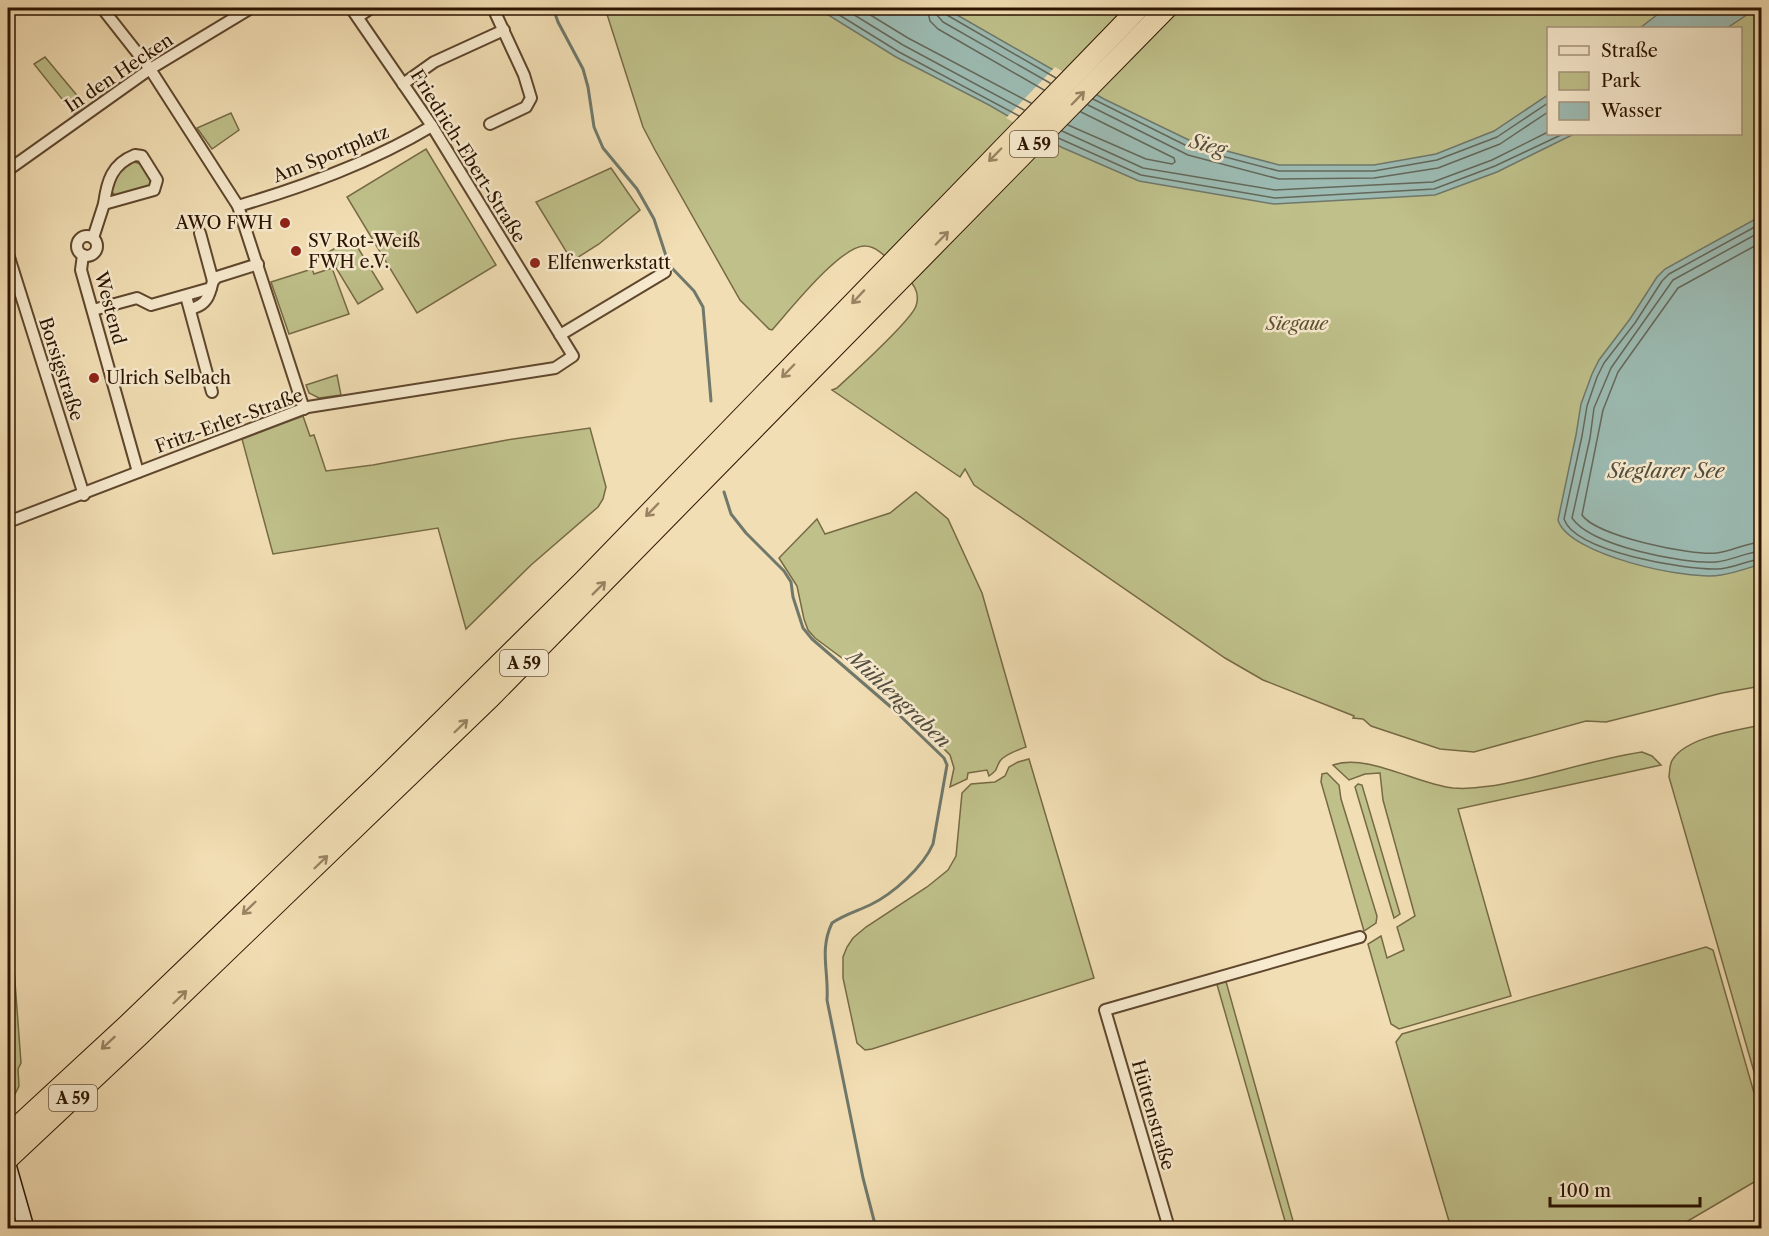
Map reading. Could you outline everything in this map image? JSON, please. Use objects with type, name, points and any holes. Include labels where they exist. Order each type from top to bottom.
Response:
[{"type":"highway","name":"A 59","points":[[8,1159],[172,1005],[499,689],[895,272],[1139,8]]},
{"type":"highway","name":"A 59","points":[[8,1135],[127,1025],[382,780],[591,573],[829,329],[895,272],[1167,8]]},
{"type":"street","points":[[102,8],[150,69],[238,206],[304,409]]},
{"type":"street","name":"In den Hecken","points":[[8,170],[150,69],[251,8]]},
{"type":"street","name":"Friedrich-Ebert-Straße","points":[[351,8],[432,126],[573,356]]},
{"type":"street","points":[[358,17],[371,8]]},
{"type":"street","points":[[490,124],[526,107],[531,98],[524,75],[493,8]]},
{"type":"street","points":[[403,84],[434,62],[504,30]]},
{"type":"street","name":"Am Sportplatz","points":[[238,206],[322,179],[410,139],[432,126]]},
{"type":"street","points":[[135,155],[142,156],[157,180],[154,190],[104,204],[106,186],[115,168],[135,155]]},
{"type":"street","name":"Westend","points":[[104,204],[93,238],[97,246],[96,251],[93,254],[83,255],[81,270],[138,472]]},
{"type":"street","points":[[200,233],[212,285]]},
{"type":"street","name":"Borsigstraße","points":[[8,254],[84,495]]},
{"type":"street","points":[[190,309],[203,304],[209,298],[217,276],[258,264]]},
{"type":"street","points":[[561,335],[665,272]]},
{"type":"street","points":[[93,310],[137,298],[151,305],[186,296],[212,285]]},
{"type":"street","points":[[186,296],[212,392]]},
{"type":"street","name":"Fritz-Erler-Straße","points":[[8,522],[84,495],[304,409],[555,368],[573,356]]},
{"type":"street","name":"Hüttenstraße","points":[[1169,1228],[1105,1010],[1360,937]]},
{"type":"street","points":[[8,1165],[26,1228]]},
{"type":"green space","name":"Siegaue","points":[[605,8],[1761,8],[1761,686],[1722,693],[1606,722],[1586,721],[1474,752],[1440,749],[1371,726],[1363,719],[1353,718],[1354,716],[1263,680],[1225,658],[974,485],[965,469],[960,477],[832,390],[837,388],[904,323],[916,306],[917,296],[912,283],[884,256],[875,249],[865,246],[843,256],[803,295],[772,330],[769,329],[740,300],[643,127]]},
{"type":"green space","points":[[45,57],[85,105],[74,114],[34,64]]},
{"type":"green space","points":[[231,113],[239,130],[212,149],[197,128]]},
{"type":"green space","points":[[426,149],[496,265],[417,313],[347,197]]},
{"type":"green space","points":[[132,162],[139,163],[146,170],[151,179],[149,187],[116,196],[111,191],[117,171]]},
{"type":"green space","points":[[611,168],[640,210],[599,244],[572,261],[536,202]]},
{"type":"green space","points":[[352,238],[383,289],[358,304],[327,253]]},
{"type":"green space","points":[[332,268],[349,314],[289,334],[271,282],[312,269],[314,274]]},
{"type":"green space","points":[[337,375],[341,395],[319,398],[309,393],[306,385]]},
{"type":"green space","points":[[303,416],[310,436],[314,435],[326,471],[590,428],[606,487],[603,499],[598,507],[531,565],[466,629],[438,528],[273,554],[242,439]]},
{"type":"green space","points":[[916,492],[948,519],[982,593],[1026,747],[1005,756],[989,776],[987,770],[968,773],[967,779],[950,787],[954,768],[950,755],[881,687],[815,638],[808,630],[797,586],[779,558],[817,519],[825,534],[890,513]]},
{"type":"green space","points":[[1762,725],[1761,1096],[1669,777],[1672,761],[1689,745],[1727,732]]},
{"type":"green space","points":[[1642,752],[1652,756],[1661,765],[1458,809],[1511,996],[1399,1029],[1391,1024],[1368,944],[1381,936],[1387,958],[1404,950],[1397,927],[1415,916],[1383,800],[1380,773],[1365,774],[1349,780],[1333,765],[1347,762],[1361,763],[1439,785],[1471,788],[1517,781]]},
{"type":"green space","points":[[1029,759],[1094,978],[865,1050],[857,1043],[843,978],[843,957],[847,947],[853,938],[866,927],[927,887],[948,870],[956,856],[962,793],[971,784],[995,782],[1005,776],[1009,767]]},
{"type":"green space","points":[[1327,773],[1339,785],[1341,799],[1377,916],[1376,923],[1364,931],[1321,782],[1322,774]]},
{"type":"green space","points":[[1358,784],[1362,785],[1400,914],[1394,918],[1355,787]]},
{"type":"green space","points":[[8,888],[21,1063],[18,1069],[19,1086],[8,1108]]},
{"type":"green space","points":[[1706,947],[1713,950],[1761,1117],[1761,1178],[1676,1228],[1451,1228],[1396,1042],[1402,1034]]},
{"type":"green space","points":[[1225,978],[1295,1228],[1287,1228],[1216,981]]},
{"type":"water","points":[[817,8],[945,8],[1104,99],[1193,142],[1279,165],[1374,165],[1436,154],[1494,131],[1547,96],[1547,135],[1572,135],[1497,172],[1435,195],[1274,204],[1139,181],[1061,147],[989,105],[896,57]]},
{"type":"water","points":[[1666,8],[1757,8],[1728,27],[1641,27]]},
{"type":"water","name":"Sieglarer See","points":[[1761,216],[1761,564],[1721,575],[1683,574],[1631,563],[1583,544],[1567,533],[1558,520],[1581,404],[1599,360],[1665,269]]},
{"type":"pier","points":[[1055,67],[1098,92],[1049,143],[1006,118]]},
{"type":"waterway","name":"Mühlengraben","points":[[553,8],[583,69],[594,127],[603,148],[637,189],[654,219],[669,265],[694,291],[703,307],[711,401]]},
{"type":"waterway","name":"Mühlengraben","points":[[724,492],[731,514],[746,533],[784,571],[791,582],[793,597],[803,628],[812,639],[892,708],[944,758],[947,765],[933,844],[922,862],[888,894],[832,923],[826,942],[827,1000],[863,1178],[876,1228]]},
{"type":"place","name":"AWO FWH","points":[[285,223]]},
{"type":"place","name":"SV Rot-Weiß FWH e.V.","points":[[296,251]]},
{"type":"place","name":"Elfenwerkstatt","points":[[535,263]]},
{"type":"place","name":"Ulrich Selbach","points":[[94,378]]},
{"type":"water label","name":"Sieg","points":[[1208,145]]}]
